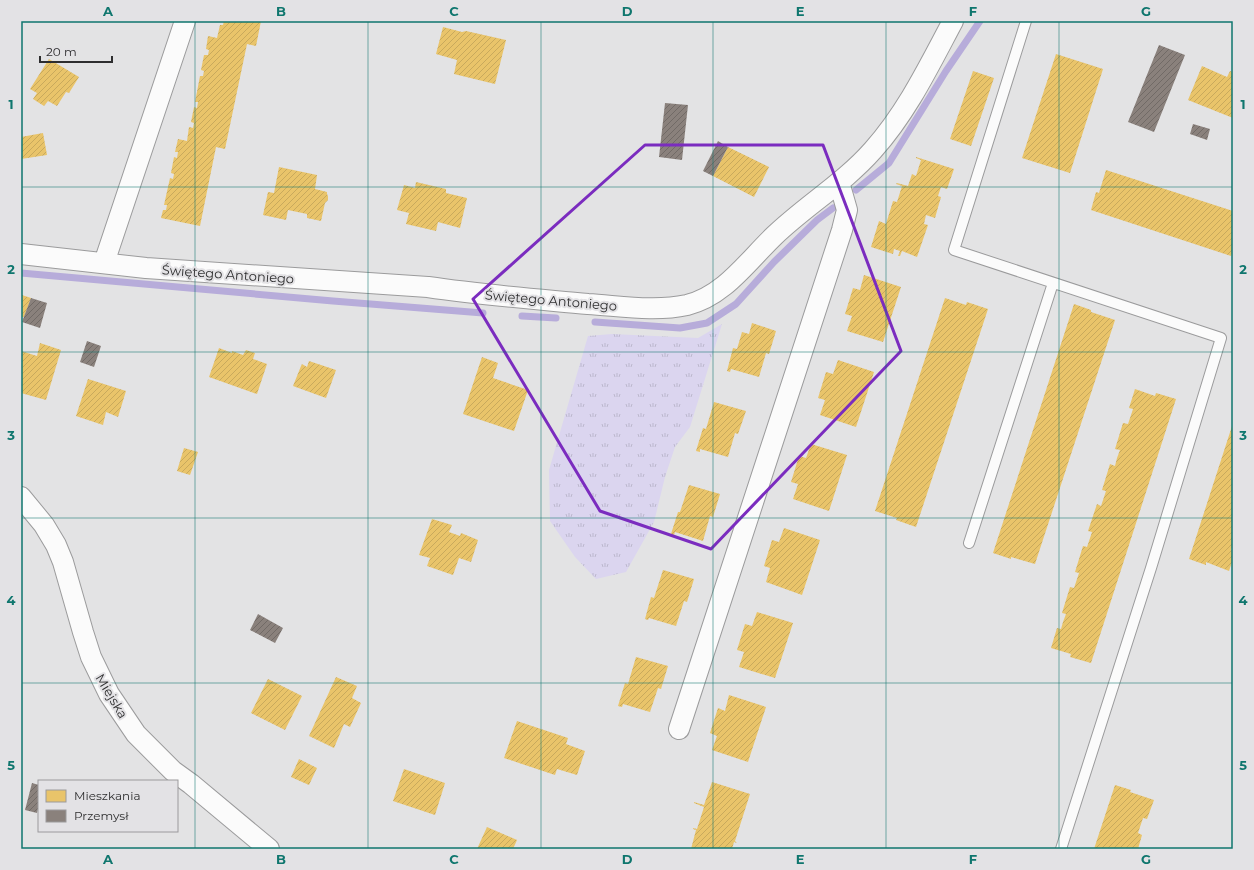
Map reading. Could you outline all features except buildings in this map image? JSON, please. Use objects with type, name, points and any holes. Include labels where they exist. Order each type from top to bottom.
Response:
[{"type":"street","points":[[104,263],[185,21]]},
{"type":"street","name":"Świętego Antoniego","points":[[21,254],[146,268],[428,287],[459,292],[599,304],[654,308],[671,308],[689,304],[718,291],[774,236],[839,182],[873,150],[890,128],[921,81],[953,21]]},
{"type":"street","points":[[679,729],[842,230],[847,210],[839,182]]},
{"type":"street","name":"Miejska","points":[[21,497],[44,525],[56,545],[63,562],[91,657],[109,694],[136,734],[173,771],[191,784],[269,849]]},
{"type":"lane","points":[[1026,21],[954,250],[1221,338],[1151,568],[1062,849]]},
{"type":"lane","points":[[969,543],[1054,283]]},
{"type":"highlighted area","points":[[645,145],[823,145],[901,351],[711,549],[600,511],[473,299]]},
{"type":"green space","points":[[722,324],[690,427],[675,447],[665,477],[654,522],[626,572],[596,579],[575,557],[550,521],[549,470],[588,336],[612,334],[698,338]]},
{"type":"waterway","points":[[856,190],[889,163],[946,71],[980,21]]},
{"type":"waterway","points":[[595,322],[680,328],[707,323],[736,304],[774,262],[817,220],[833,208]]},
{"type":"waterway","points":[[21,273],[483,313]]},
{"type":"waterway","points":[[522,316],[556,318]]}]
